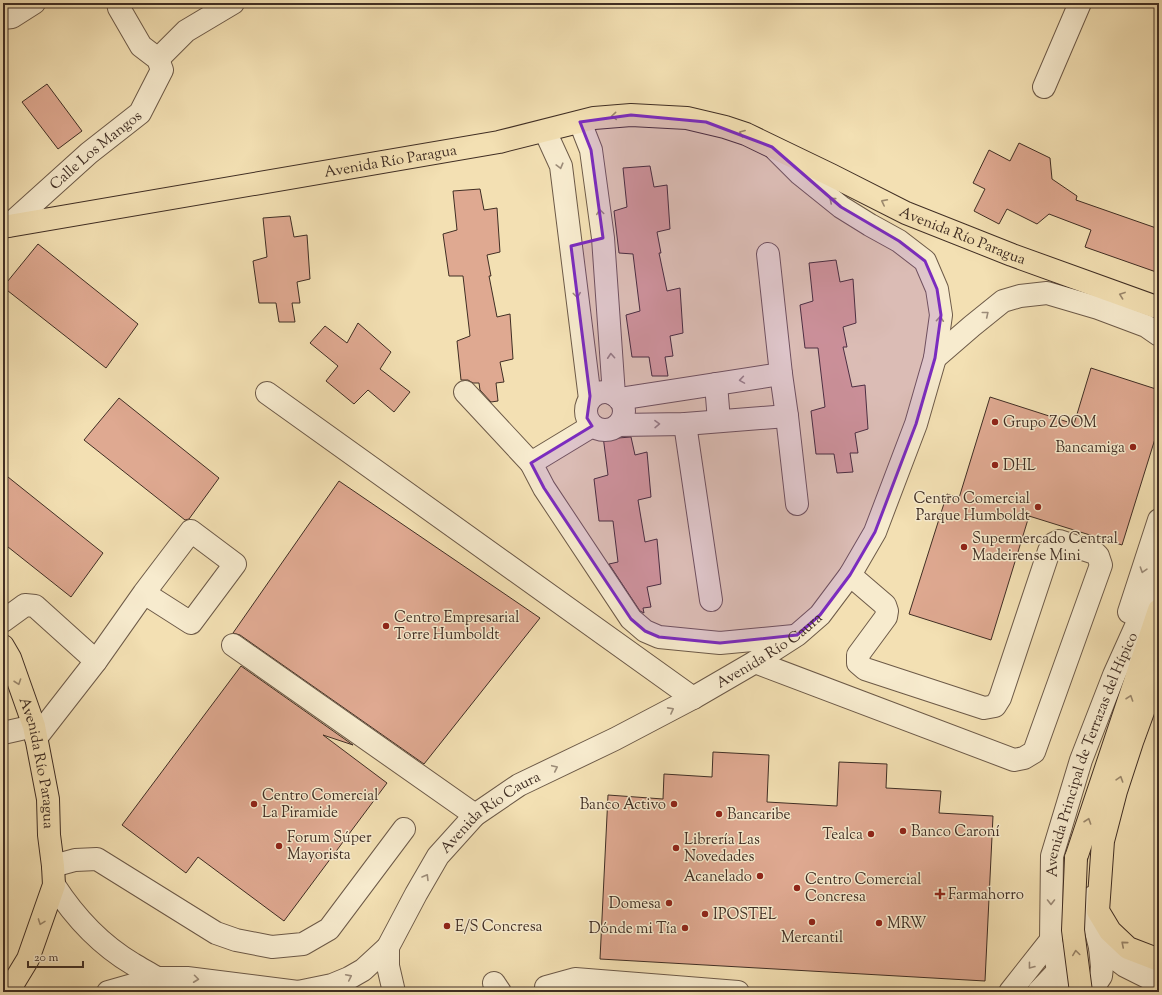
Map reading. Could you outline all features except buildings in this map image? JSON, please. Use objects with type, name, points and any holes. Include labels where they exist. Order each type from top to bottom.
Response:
[{"type":"main road","name":"Avenida Río Paragua","points":[[6,226],[499,142],[594,118],[631,115],[687,118],[725,127],[746,134],[906,213],[1012,255],[1159,308]]},
{"type":"main road","points":[[1081,992],[1073,930],[1076,858],[1159,610]]},
{"type":"main road","name":"Avenida Río Paragua","points":[[3,646],[10,658],[35,732],[48,799],[49,835],[54,876]]},
{"type":"main road","points":[[1159,668],[1116,791],[1103,841],[1098,911],[1110,931],[1128,948],[1159,960]]},
{"type":"main road","points":[[8,992],[28,958],[54,876]]},
{"type":"street","points":[[3,18],[12,16],[34,3]]},
{"type":"street","points":[[118,3],[119,8],[142,46],[158,59],[186,31],[233,3]]},
{"type":"street","points":[[1044,87],[1080,3]]},
{"type":"street","name":"Calle Los Mangos","points":[[6,226],[89,153],[140,113],[162,70],[158,59]]},
{"type":"street","points":[[580,122],[591,150],[603,238],[617,397],[623,407],[623,417],[618,425],[610,430],[601,430],[592,426],[587,418],[586,408],[590,399],[597,394],[606,392],[617,397],[781,374]]},
{"type":"street","points":[[545,130],[561,166],[590,399]]},
{"type":"street","name":"Avenida Río Paragua","points":[[772,147],[800,174],[841,207],[899,241],[925,262],[937,289],[941,315],[935,358]]},
{"type":"street","points":[[571,246],[603,238]]},
{"type":"street","points":[[768,254],[797,504]]},
{"type":"street","points":[[935,358],[1003,301],[1020,296],[1047,293],[1098,308],[1146,326],[1159,335]]},
{"type":"street","name":"Avenida Río Caura","points":[[157,978],[187,978],[298,992],[332,985],[349,978],[363,970],[388,947],[438,856],[475,815],[519,785],[615,739],[693,698],[755,662],[797,635],[820,615],[850,575],[875,532],[916,424],[935,358]]},
{"type":"street","points":[[716,384],[719,421]]},
{"type":"street","points":[[465,392],[531,463],[544,488],[631,619],[645,631],[659,637],[720,643],[797,635]]},
{"type":"street","points":[[267,393],[693,698]]},
{"type":"street","points":[[618,425],[685,424],[787,416]]},
{"type":"street","points":[[685,424],[711,600]]},
{"type":"street","points":[[531,463],[592,426]]},
{"type":"street","points":[[1114,675],[1116,655],[1159,520]]},
{"type":"street","points":[[755,662],[1014,760],[1024,758],[1034,752],[1101,565],[1098,556],[1095,553],[1059,541],[1053,544],[1049,551],[1000,698],[995,706],[984,708],[865,669],[858,663],[858,655],[886,617],[887,611],[885,605],[850,575]]},
{"type":"street","name":"Avenida Principal de Terrazas del Hípico","points":[[1100,947],[1102,967],[1101,976],[1097,982],[1087,990],[1067,988],[1061,982],[1051,940],[1052,856],[1081,760],[1114,675],[1159,575]]},
{"type":"street","points":[[3,733],[35,732],[96,661],[144,593]]},
{"type":"street","points":[[3,621],[25,605],[35,606],[96,661]]},
{"type":"street","points":[[233,645],[475,815]]},
{"type":"street","points":[[157,978],[132,964],[102,943],[63,899],[54,876],[75,860],[97,859],[216,933],[236,940],[272,947],[303,944],[329,929],[404,829]]},
{"type":"street","points":[[1100,871],[1090,908],[1100,947],[1126,966],[1159,983]]},
{"type":"street","points":[[1010,992],[1051,940]]},
{"type":"street","points":[[388,947],[388,966],[394,992]]},
{"type":"street","points":[[1038,992],[1058,971]]},
{"type":"street","points":[[108,992],[157,978]]},
{"type":"street","points":[[544,990],[575,979],[738,992]]},
{"type":"highlighted area","points":[[631,115],[706,122],[772,147],[841,207],[899,241],[925,261],[937,289],[941,315],[935,358],[916,424],[875,532],[850,575],[820,615],[797,635],[720,643],[659,637],[645,631],[631,619],[544,488],[531,463],[592,426],[587,418],[590,396],[571,246],[603,238],[591,150],[580,122]]},
{"type":"place","name":"Grupo ZOOM","points":[[995,422]]},
{"type":"place","name":"Bancamiga","points":[[1133,447]]},
{"type":"place","name":"DHL","points":[[995,465]]},
{"type":"place","name":"Centro Comercial Parque Humboldt","points":[[1038,507]]},
{"type":"place","name":"Supermercado Central Madeirense Mini","points":[[964,547]]},
{"type":"place","name":"Centro Empresarial Torre Humboldt","points":[[386,626]]},
{"type":"place","name":"Centro Comercial La Piramide","points":[[254,804]]},
{"type":"place","name":"Banco Activo","points":[[674,804]]},
{"type":"place","name":"Bancaribe","points":[[719,814]]},
{"type":"place","name":"Banco Caroní","points":[[903,831]]},
{"type":"place","name":"Tealca","points":[[871,834]]},
{"type":"place","name":"Forum Súper Mayorista","points":[[279,846]]},
{"type":"place","name":"Librería Las Novedades","points":[[676,848]]},
{"type":"place","name":"Acanelado","points":[[760,876]]},
{"type":"place","name":"Centro Comercial Concresa","points":[[797,888]]},
{"type":"place","name":"Farmahorro","points":[[940,894]]},
{"type":"place","name":"Domesa","points":[[669,903]]},
{"type":"place","name":"IPOSTEL","points":[[705,914]]},
{"type":"place","name":"Mercantil","points":[[812,922]]},
{"type":"place","name":"MRW","points":[[879,923]]},
{"type":"place","name":"E/S Concresa","points":[[447,926]]},
{"type":"place","name":"Dónde mi Tía","points":[[685,928]]}]
